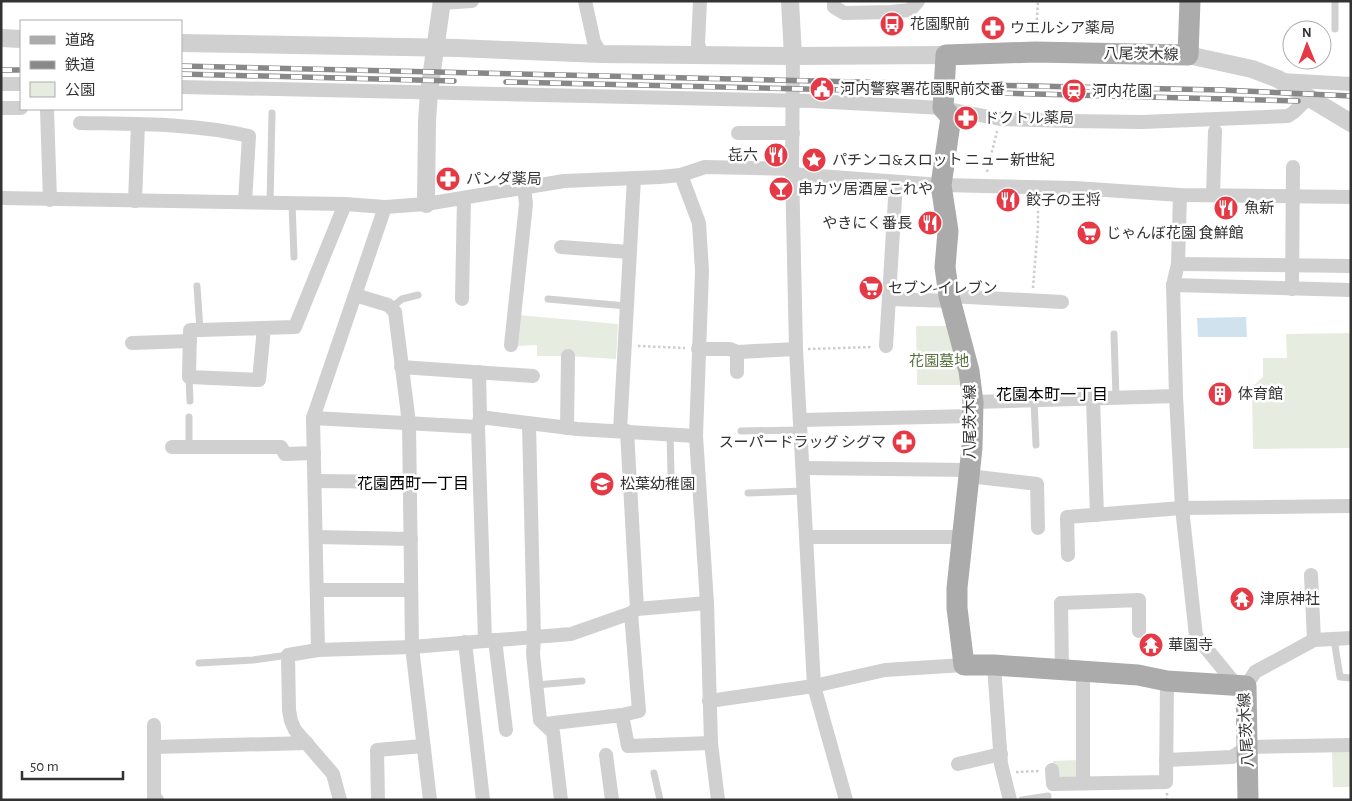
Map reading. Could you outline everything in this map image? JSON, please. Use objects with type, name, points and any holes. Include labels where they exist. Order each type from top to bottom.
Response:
[{"type":"main road","name":"八尾茨木線","points":[[1190,1],[1188,55],[1035,52],[946,55],[944,108],[951,117],[941,185],[948,230],[945,267],[950,299],[967,362],[973,409],[969,473],[957,594],[964,664],[1138,675],[1167,681],[1241,686],[1248,747],[1248,800]]},
{"type":"street","points":[[426,204],[429,92],[442,2],[472,1]]},
{"type":"street","points":[[585,1],[594,42],[601,54]]},
{"type":"street","points":[[700,1],[698,44],[702,55]]},
{"type":"street","points":[[790,1],[793,56],[792,171],[801,425],[814,686],[846,800]]},
{"type":"street","points":[[834,1],[834,7],[844,12],[891,12],[910,10],[918,1]]},
{"type":"street","points":[[1,38],[20,39]]},
{"type":"street","points":[[182,42],[601,54],[946,55]]},
{"type":"street","points":[[1188,55],[1252,69],[1278,79],[1351,123]]},
{"type":"street","points":[[1278,79],[1351,84]]},
{"type":"street","points":[[1,84],[20,84]]},
{"type":"street","points":[[182,87],[793,100],[944,108],[1000,119],[1142,122],[1288,116],[1309,98]]},
{"type":"street","points":[[1,108],[20,108]]},
{"type":"street","points":[[47,110],[50,200]]},
{"type":"street","points":[[80,123],[184,127],[249,136],[245,202]]},
{"type":"street","points":[[135,201],[138,124]]},
{"type":"street","points":[[1213,195],[1215,131]]},
{"type":"street","points":[[738,133],[793,133]]},
{"type":"street","points":[[1,198],[345,204],[386,207],[426,204],[564,181],[682,175],[705,167],[792,171],[941,185],[1038,187],[1180,195],[1351,197]]},
{"type":"street","points":[[1292,289],[1293,167]]},
{"type":"street","points":[[682,175],[699,223],[702,271],[696,436],[707,603],[711,743],[718,800]]},
{"type":"street","points":[[545,724],[622,715],[639,711],[623,431],[624,346],[634,178]]},
{"type":"street","points":[[886,346],[896,182]]},
{"type":"street","points":[[511,345],[526,204],[524,187]]},
{"type":"street","points":[[1180,195],[1178,264],[1173,285],[1176,396],[1182,508],[1196,636],[1241,686],[1255,672],[1314,640],[1351,638]]},
{"type":"street","points":[[462,299],[464,198]]},
{"type":"street","points":[[264,328],[259,380],[189,377],[190,330],[295,327],[345,204]]},
{"type":"street","points":[[318,650],[313,418],[386,207]]},
{"type":"street","points":[[561,247],[629,252]]},
{"type":"street","points":[[1178,264],[1351,266]]},
{"type":"street","points":[[1173,285],[1351,290]]},
{"type":"street","points":[[355,294],[388,305],[394,312],[409,423],[412,647],[430,800]]},
{"type":"street","points":[[889,299],[1062,302]]},
{"type":"street","points":[[132,343],[190,341]]},
{"type":"street","points":[[698,349],[730,349],[737,352],[799,349]]},
{"type":"street","points":[[737,352],[737,372]]},
{"type":"street","points":[[567,428],[568,356]]},
{"type":"street","points":[[401,367],[533,376]]},
{"type":"street","points":[[479,372],[479,422],[490,640],[506,730]]},
{"type":"street","points":[[801,425],[973,409],[1034,401],[1176,396]]},
{"type":"street","points":[[1093,399],[1097,515]]},
{"type":"street","points":[[313,418],[409,423],[479,422],[529,424],[696,436]]},
{"type":"street","points":[[529,424],[533,654],[540,720],[553,732],[561,800]]},
{"type":"street","points":[[172,447],[281,447],[285,454],[314,453]]},
{"type":"street","points":[[803,468],[969,473],[1037,484],[1038,528]]},
{"type":"street","points":[[315,481],[410,482]]},
{"type":"street","points":[[1068,555],[1067,517],[1182,508],[1351,506]]},
{"type":"street","points":[[316,537],[410,539]]},
{"type":"street","points":[[807,537],[963,537]]},
{"type":"street","points":[[1311,575],[1314,640]]},
{"type":"street","points":[[317,590],[411,590]]},
{"type":"street","points":[[1062,671],[1061,603],[1139,600],[1139,631]]},
{"type":"street","points":[[340,800],[333,774],[295,730],[291,721],[288,655],[318,650],[412,647],[571,634],[634,611],[707,603]]},
{"type":"street","points":[[465,642],[483,800]]},
{"type":"street","points":[[709,701],[814,686],[885,670],[964,664]]},
{"type":"street","points":[[994,665],[1003,772],[1010,800]]},
{"type":"street","points":[[1083,672],[1083,783]]},
{"type":"street","points":[[1052,770],[1053,784],[1166,782],[1167,681]]},
{"type":"street","points":[[622,715],[628,746],[711,743]]},
{"type":"street","points":[[154,725],[154,797],[157,800]]},
{"type":"street","points":[[154,747],[307,743]]},
{"type":"street","points":[[1166,760],[1232,757],[1248,747],[1351,745]]},
{"type":"street","points":[[378,800],[377,750],[423,746]]},
{"type":"street","points":[[958,764],[1001,754]]},
{"type":"street","points":[[606,755],[612,800]]},
{"type":"lane","points":[[1334,29],[1335,1]]},
{"type":"lane","points":[[270,203],[272,113]]},
{"type":"lane","points":[[292,203],[294,257]]},
{"type":"lane","points":[[197,286],[200,330]]},
{"type":"lane","points":[[391,308],[402,299],[418,295]]},
{"type":"lane","points":[[548,299],[626,306]]},
{"type":"lane","points":[[1114,334],[1116,398]]},
{"type":"lane","points":[[189,377],[190,401]]},
{"type":"lane","points":[[1034,401],[1036,446]]},
{"type":"lane","points":[[188,447],[189,416]]},
{"type":"lane","points":[[741,431],[801,425]]},
{"type":"lane","points":[[670,434],[671,474]]},
{"type":"lane","points":[[748,493],[804,491]]},
{"type":"lane","points":[[1334,639],[1340,677],[1351,678]]},
{"type":"lane","points":[[199,663],[253,660],[288,655]]},
{"type":"lane","points":[[536,685],[582,681]]},
{"type":"lane","points":[[654,773],[660,800]]},
{"type":"lane","points":[[1022,800],[1048,796]]},
{"type":"path","points":[[1036,37],[1038,1]]},
{"type":"path","points":[[984,186],[1000,119]]},
{"type":"path","points":[[1033,300],[1034,260],[1038,226],[1038,187]]},
{"type":"path","points":[[624,346],[698,349]]},
{"type":"path","points":[[799,349],[886,346]]},
{"type":"path","points":[[1003,772],[1052,770]]},
{"type":"green space","points":[[518,315],[618,324],[616,359],[537,356],[537,345],[515,346]]},
{"type":"green space","name":"花園墓地","points":[[916,326],[952,326],[966,385],[917,385]]},
{"type":"green space","points":[[1351,333],[1351,448],[1253,449],[1252,387],[1263,377],[1263,358],[1287,358],[1286,334]]},
{"type":"green space","points":[[1332,751],[1351,751],[1351,787],[1333,787]]},
{"type":"green space","points":[[1080,760],[1080,781],[1054,781],[1053,761]]},
{"type":"water","points":[[1246,317],[1247,337],[1198,337],[1197,318]]},
{"type":"railway","points":[[182,66],[1222,90],[1351,96]]},
{"type":"railway","points":[[1,70],[20,70]]},
{"type":"railway","points":[[182,74],[454,81]]},
{"type":"railway","points":[[506,82],[931,92]]},
{"type":"railway","points":[[958,92],[1298,101]]},
{"type":"place","name":"花園駅前","points":[[892,24]]},
{"type":"place","name":"ウエルシア薬局","points":[[993,28]]},
{"type":"place","name":"河内警察署花園駅前交番","points":[[822,89]]},
{"type":"place","name":"河内花園","points":[[1074,91]]},
{"type":"place","name":"ドクトル薬局","points":[[966,118]]},
{"type":"place","name":"㐂六","points":[[776,155]]},
{"type":"place","name":"パチンコ&スロット ニュー新世紀","points":[[814,160]]},
{"type":"place","name":"パンダ薬局","points":[[448,179]]},
{"type":"place","name":"串カツ居酒屋これや","points":[[781,189]]},
{"type":"place","name":"餃子の王将","points":[[1008,200]]},
{"type":"place","name":"魚新","points":[[1226,208]]},
{"type":"place","name":"やきにく番長","points":[[930,223]]},
{"type":"place","name":"じゃんぼ花園 食鮮館","points":[[1089,233]]},
{"type":"place","name":"セブン-イレブン","points":[[871,288]]},
{"type":"place","name":"体育館","points":[[1220,394]]},
{"type":"place","name":"スーパードラッグ シグマ","points":[[904,442]]},
{"type":"place","name":"松葉幼稚園","points":[[602,484]]},
{"type":"place","name":"津原神社","points":[[1242,599]]},
{"type":"place","name":"華園寺","points":[[1151,645]]},
{"type":"district","name":"花園本町一丁目","points":[[1052,394]]},
{"type":"district","name":"花園西町一丁目","points":[[413,483]]}]
